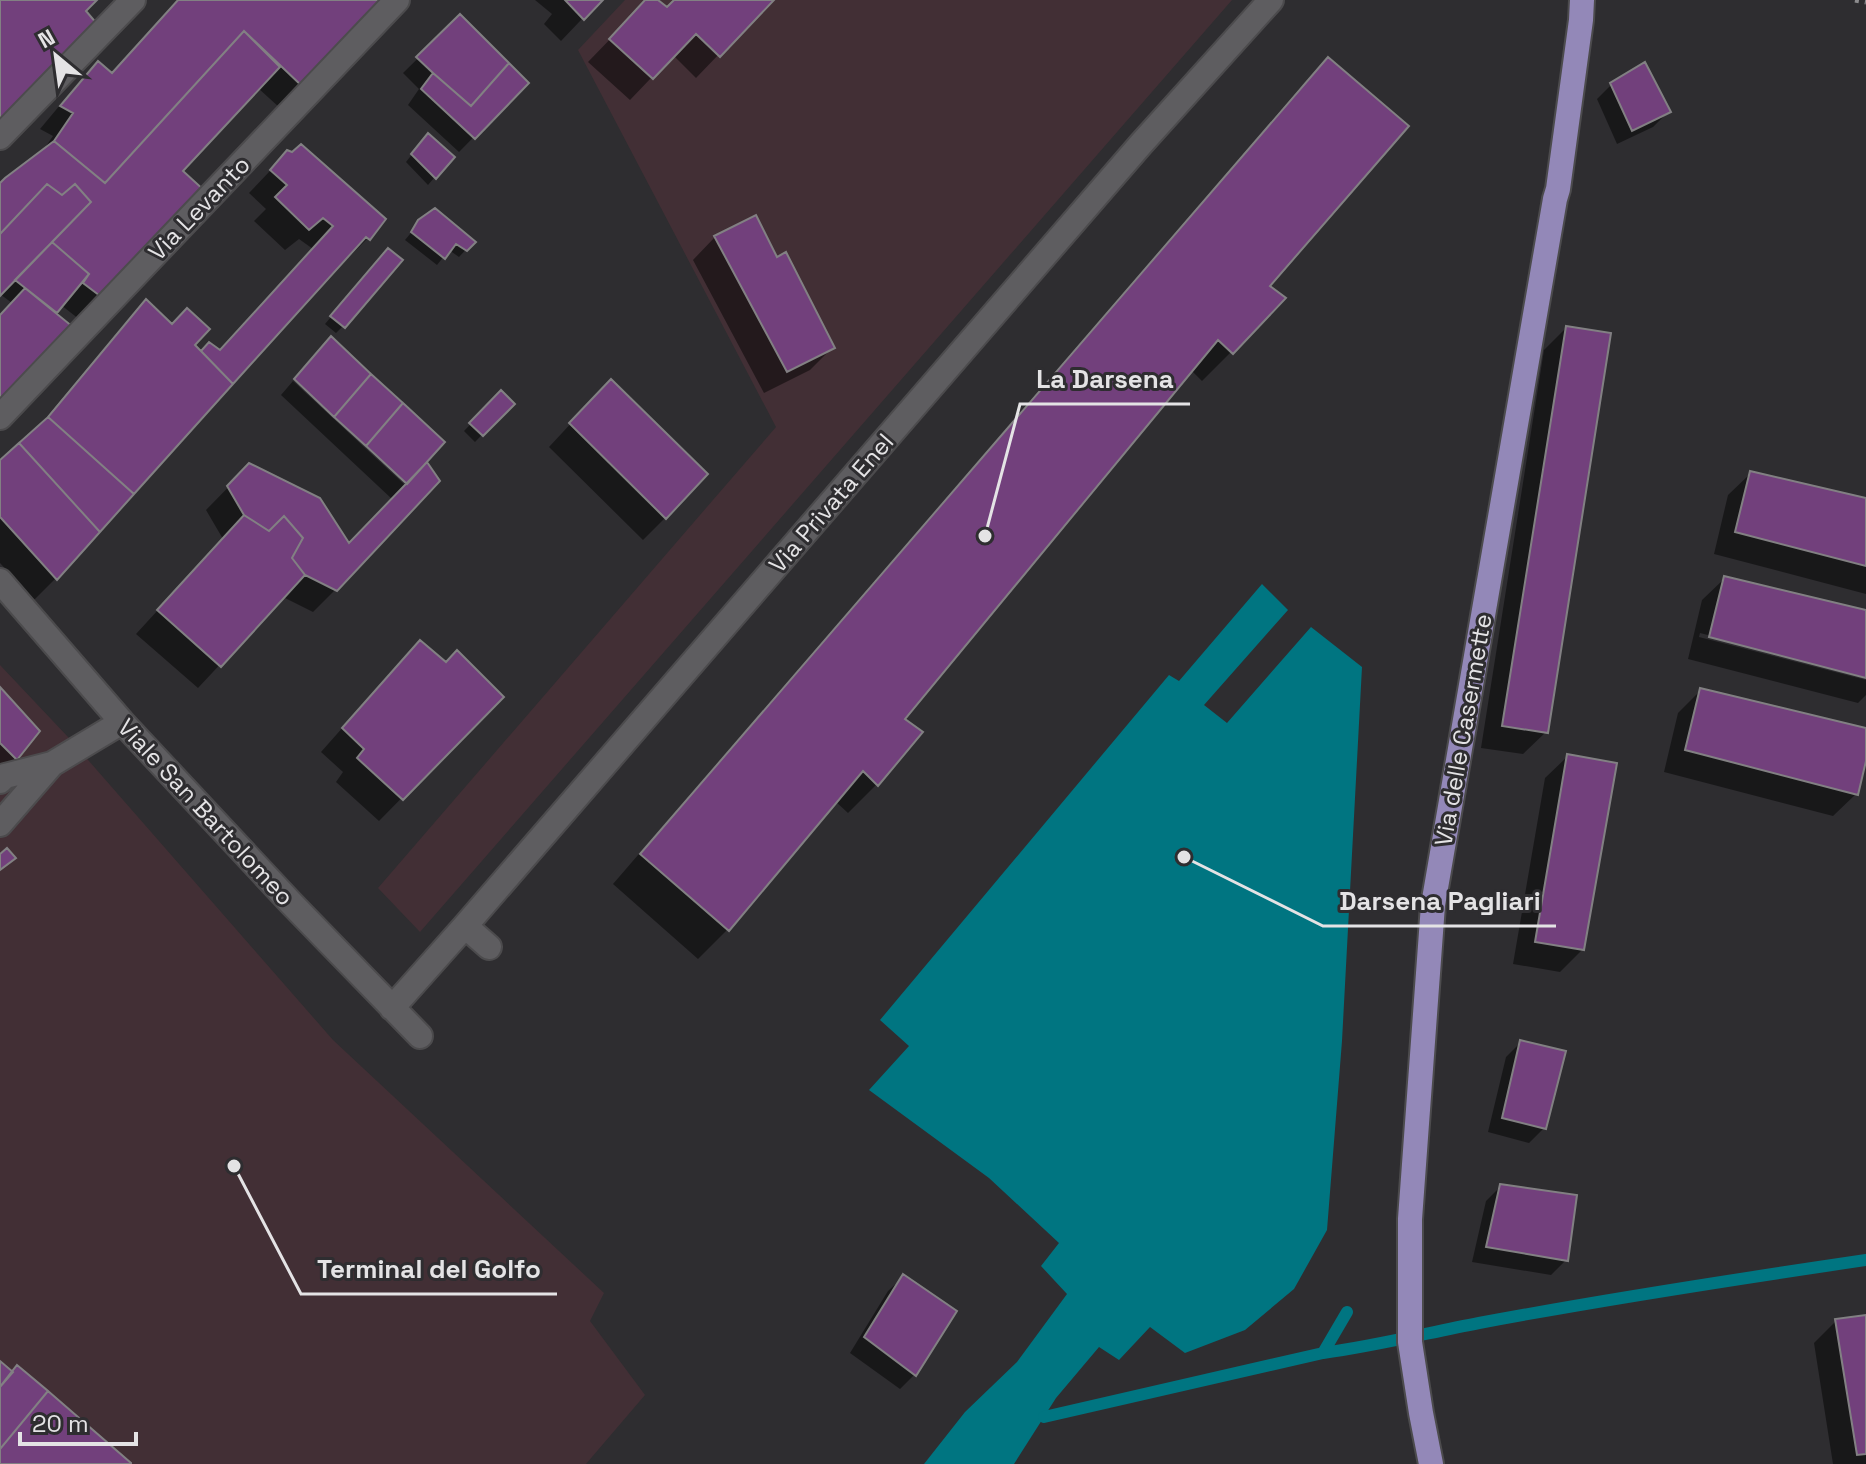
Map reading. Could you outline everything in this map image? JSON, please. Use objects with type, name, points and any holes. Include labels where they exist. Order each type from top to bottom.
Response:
[{"type":"main road","name":"Via delle Casermette","points":[[1431,1464],[1410,1342],[1410,1219],[1433,905],[1558,189],[1582,0]]},
{"type":"street","points":[[0,137],[133,0]]},
{"type":"street","name":"Via Levanto","points":[[0,417],[397,0]]},
{"type":"street","name":"Via Privata Enel","points":[[392,1008],[1130,156],[1271,0]]},
{"type":"street","name":"Viale San Bartolomeo","points":[[0,581],[122,722],[420,1036]]},
{"type":"street","points":[[1,778],[52,764],[122,722]]},
{"type":"street","points":[[0,824],[52,764]]},
{"type":"street","points":[[465,926],[489,947]]},
{"type":"path","points":[[1855,0],[1866,2]]},
{"type":"shaded area","points":[[625,0],[1232,0],[420,932],[378,888],[776,427],[578,50]]},
{"type":"shaded area","points":[[0,665],[68,737],[333,1040],[604,1293],[590,1321],[645,1395],[586,1464],[0,1464]]},
{"type":"water","points":[[1262,584],[1288,610],[1204,705],[1227,723],[1311,627],[1362,667],[1342,1041],[1327,1230],[1294,1289],[1245,1330],[1185,1353],[1150,1327],[1119,1360],[1099,1347],[1056,1398],[1014,1464],[924,1464],[965,1412],[1017,1362],[1067,1294],[1041,1266],[1059,1243],[989,1178],[869,1090],[909,1046],[880,1020],[1169,675],[1179,681]]},
{"type":"building","points":[[0,0],[97,0],[86,11],[98,25],[0,126]]},
{"type":"building","points":[[178,0],[383,0],[303,87],[244,31],[105,183],[54,141],[73,113],[60,106],[98,61],[112,73]]},
{"type":"building","points":[[565,0],[603,0],[584,20]]},
{"type":"building","points":[[645,0],[658,0],[667,7],[674,0],[774,0],[720,57],[696,34],[653,79],[609,39]]},
{"type":"building","points":[[460,14],[509,63],[471,106],[416,57]]},
{"type":"building","points":[[244,31],[280,67],[183,171],[206,192],[108,302],[83,283],[89,274],[52,242],[91,202],[75,184],[62,195],[47,184],[0,234],[0,183],[5,178],[54,141],[105,183]]},
{"type":"building","points":[[1328,57],[1409,126],[1270,286],[1286,298],[1233,354],[1218,340],[905,719],[923,732],[878,786],[863,771],[729,931],[640,854]]},
{"type":"building","points":[[1645,62],[1671,112],[1632,131],[1610,83]]},
{"type":"building","points":[[509,63],[529,83],[475,139],[421,89],[433,73],[471,106]]},
{"type":"building","points":[[428,133],[455,157],[436,179],[411,154]]},
{"type":"building","points":[[301,144],[386,219],[370,240],[366,237],[233,384],[201,351],[209,342],[220,350],[333,226],[323,218],[309,230],[275,197],[287,185],[270,170],[287,150],[292,152]]},
{"type":"building","points":[[47,184],[62,195],[75,184],[91,202],[0,296],[0,234]]},
{"type":"building","points":[[435,208],[476,242],[467,251],[456,244],[445,259],[411,232],[418,220]]},
{"type":"building","points":[[756,215],[777,257],[786,252],[835,348],[787,372],[714,236]]},
{"type":"building","points":[[52,242],[89,274],[57,313],[15,280]]},
{"type":"building","points":[[388,248],[403,260],[345,328],[330,316]]},
{"type":"building","points":[[25,288],[73,327],[0,406],[0,315]]},
{"type":"building","points":[[146,299],[172,324],[187,308],[210,329],[195,345],[233,384],[134,494],[48,417]]},
{"type":"building","points":[[1566,326],[1611,333],[1548,733],[1502,726]]},
{"type":"building","points":[[331,336],[371,374],[334,417],[294,379]]},
{"type":"building","points":[[371,374],[403,403],[366,446],[334,417]]},
{"type":"building","points":[[611,379],[708,474],[666,519],[569,423]]},
{"type":"building","points":[[501,390],[515,404],[483,436],[469,423]]},
{"type":"building","points":[[403,403],[445,442],[407,484],[366,446]]},
{"type":"building","points":[[48,417],[134,494],[100,532],[19,443]]},
{"type":"building","points":[[19,443],[100,532],[57,580],[0,517],[0,460]]},
{"type":"building","points":[[427,462],[440,481],[337,591],[305,575],[292,558],[303,538],[284,516],[269,531],[244,515],[227,486],[249,463],[320,498],[349,543]]},
{"type":"building","points":[[1750,471],[1866,498],[1866,566],[1735,532]]},
{"type":"building","points":[[244,515],[269,531],[284,516],[303,538],[292,558],[305,575],[221,667],[157,610]]},
{"type":"building","points":[[1724,576],[1866,610],[1866,678],[1709,637]]},
{"type":"building","points":[[420,640],[446,662],[457,650],[504,697],[403,800],[357,758],[364,749],[342,728]]},
{"type":"building","points":[[0,687],[40,731],[17,760],[0,743]]},
{"type":"building","points":[[1700,688],[1866,728],[1866,761],[1858,795],[1685,750]]},
{"type":"building","points":[[1567,754],[1617,763],[1584,950],[1535,942]]},
{"type":"building","points":[[7,848],[16,858],[0,870],[0,854]]},
{"type":"building","points":[[1520,1040],[1566,1051],[1546,1129],[1502,1118]]},
{"type":"building","points":[[1500,1184],[1577,1195],[1568,1261],[1486,1247]]},
{"type":"building","points":[[903,1274],[957,1311],[916,1376],[864,1337]]},
{"type":"building","points":[[1866,1315],[1866,1454],[1857,1455],[1835,1319]]},
{"type":"building","points":[[0,1361],[13,1372],[0,1387]]},
{"type":"building","points":[[17,1365],[48,1391],[0,1449],[0,1387]]},
{"type":"building","points":[[48,1391],[131,1464],[0,1464],[0,1449]]},
{"type":"waterway","points":[[1044,1417],[1323,1353],[1479,1323],[1866,1260]]},
{"type":"waterway","points":[[1323,1353],[1347,1312]]},
{"type":"place","name":"La Darsena","points":[[985,536]]},
{"type":"place","name":"Darsena Pagliari","points":[[1184,857]]},
{"type":"place","name":"Terminal del Golfo","points":[[234,1166]]}]
